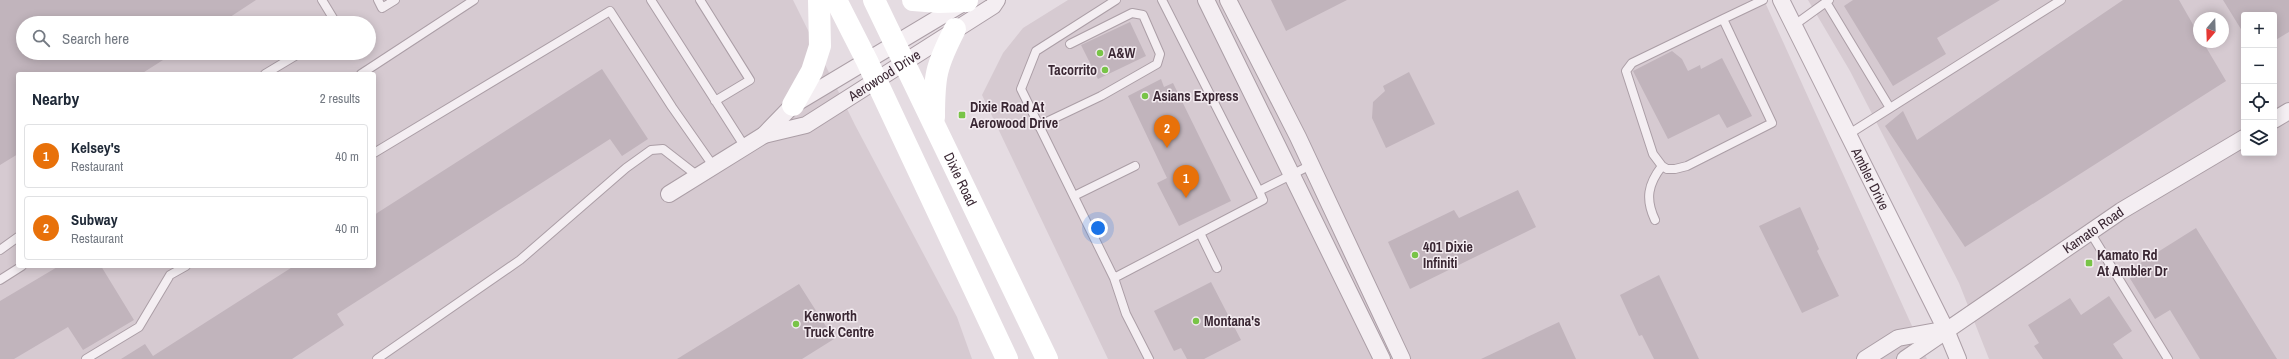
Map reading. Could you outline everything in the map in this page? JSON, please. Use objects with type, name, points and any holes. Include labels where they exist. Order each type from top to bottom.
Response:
[{"type":"main road","points":[[793,105],[812,72],[820,46],[819,0]]},
{"type":"main road","points":[[836,0],[867,61],[1007,359]]},
{"type":"main road","name":"Dixie Road","points":[[874,0],[901,53],[934,126],[1047,359]]},
{"type":"main road","points":[[913,0],[939,2],[968,0]]},
{"type":"main road","points":[[934,126],[934,83],[939,60],[955,29]]},
{"type":"street","name":"Aerowood Drive","points":[[764,136],[806,125],[876,81],[901,53],[968,0]]},
{"type":"street","name":"Aerowood Drive","points":[[669,194],[700,177],[764,136],[793,105],[867,61],[901,53],[955,29],[993,6],[997,0]]},
{"type":"street","points":[[1206,0],[1293,175],[1373,318],[1402,359]]},
{"type":"street","points":[[1228,0],[1311,165],[1373,318],[1382,359]]},
{"type":"street","name":"Ambler Drive","points":[[1781,0],[1946,330],[1958,359]]},
{"type":"street","points":[[2277,118],[2289,111]]},
{"type":"street","name":"Kamato Road","points":[[1905,359],[2121,211],[2241,140]]},
{"type":"street","points":[[1865,359],[1898,338],[1946,330]]},
{"type":"lane","points":[[322,0],[332,16]]},
{"type":"lane","points":[[378,0],[382,8],[395,0]]},
{"type":"lane","points":[[364,72],[474,0]]},
{"type":"lane","points":[[651,0],[745,148]]},
{"type":"lane","points":[[700,0],[750,80],[715,101]]},
{"type":"lane","points":[[1116,0],[1036,51],[1021,89],[1114,278],[1126,314],[1150,359]]},
{"type":"lane","points":[[1114,278],[1263,200],[1162,0]]},
{"type":"lane","points":[[1723,19],[1772,123],[1687,166],[1675,169],[1662,166],[1649,146],[1626,71],[1632,63],[1723,19],[1763,0]]},
{"type":"lane","points":[[1849,134],[2061,0]]},
{"type":"lane","points":[[1793,26],[1827,1],[1890,108]]},
{"type":"lane","points":[[376,152],[610,11],[672,107],[714,167]]},
{"type":"lane","points":[[1038,126],[1101,96],[1157,64],[1160,54],[1143,15],[1132,13],[1070,44]]},
{"type":"lane","points":[[268,72],[288,60]]},
{"type":"lane","points":[[377,359],[520,260],[626,168],[651,150],[663,149],[700,177]]},
{"type":"lane","points":[[1259,191],[1311,165]]},
{"type":"lane","points":[[1074,196],[1135,166]]},
{"type":"lane","points":[[1655,220],[1648,203],[1648,193],[1654,176],[1662,166]]},
{"type":"lane","points":[[2090,232],[2168,359]]},
{"type":"lane","points":[[1200,234],[1217,268]]},
{"type":"lane","points":[[0,250],[16,238]]},
{"type":"lane","points":[[0,280],[19,268]]},
{"type":"lane","points":[[86,359],[139,327],[170,275],[182,268]]},
{"type":"shaded area","points":[[0,0],[793,0],[855,125],[957,317],[972,359],[0,359]]},
{"type":"shaded area","points":[[1068,0],[1764,0],[1927,359],[1108,359],[982,95],[1003,53],[1023,28]]},
{"type":"shaded area","points":[[1808,0],[2289,0],[2289,359],[1989,359],[1959,283],[1850,71]]},
{"type":"building","points":[[0,0],[256,0],[232,16],[16,16],[16,60],[163,60],[144,72],[16,72],[16,155],[0,165]]},
{"type":"building","points":[[1271,0],[1347,0],[1286,31]]},
{"type":"building","points":[[1853,0],[2000,0],[1937,38],[1946,54],[1893,86],[1844,6]]},
{"type":"building","points":[[2123,0],[2179,0],[2193,24],[2193,48],[2207,48],[2226,81],[1965,247],[1885,126],[1903,111],[1917,140]]},
{"type":"building","points":[[2223,0],[2289,0],[2289,32],[2277,39],[2277,12],[2241,12],[2241,29]]},
{"type":"building","points":[[1130,22],[1146,56],[1098,79],[1081,45]]},
{"type":"building","points":[[1672,51],[1682,59],[1688,71],[1700,65],[1701,69],[1722,58],[1752,116],[1727,128],[1719,114],[1668,139],[1633,71]]},
{"type":"building","points":[[602,69],[648,139],[622,156],[610,139],[337,314],[344,325],[292,359],[121,359],[145,344],[153,356],[291,268],[376,268],[376,214]]},
{"type":"building","points":[[1409,72],[1435,124],[1386,148],[1372,118],[1373,102],[1385,91],[1383,86]]},
{"type":"building","points":[[1161,79],[1164,87],[1173,83],[1231,201],[1179,226],[1157,183],[1167,178],[1128,96]]},
{"type":"building","points":[[1518,190],[1536,227],[1410,289],[1388,242],[1454,210],[1459,218]]},
{"type":"building","points":[[1800,207],[1819,249],[1817,251],[1839,296],[1802,313],[1759,226]]},
{"type":"building","points":[[2196,228],[2277,359],[2200,359],[2170,310],[2155,319],[2126,272]]},
{"type":"building","points":[[56,268],[102,268],[134,320],[83,350],[68,327],[14,359],[0,359],[0,301]]},
{"type":"building","points":[[1659,275],[1699,359],[1654,359],[1642,335],[1639,336],[1620,295]]},
{"type":"building","points":[[1211,282],[1241,340],[1204,359],[1187,359],[1181,348],[1174,351],[1154,311]]},
{"type":"building","points":[[799,284],[834,339],[802,359],[677,359]]},
{"type":"building","points":[[2109,296],[2132,331],[2113,344],[2123,359],[2043,359],[2034,346],[2039,343],[2028,325],[2070,298],[2081,315]]},
{"type":"building","points":[[1559,322],[1576,359],[1481,359]]},
{"type":"place","name":"A&W","points":[[1100,53]]},
{"type":"place","name":"Tacorrito","points":[[1105,70]]},
{"type":"place","name":"Asians Express","points":[[1145,96]]},
{"type":"place","name":"Dixie Road At Aerowood Drive","points":[[962,115]]},
{"type":"place","name":"Subway","points":[[1167,148]]},
{"type":"place","name":"Kelsey's","points":[[1186,198]]},
{"type":"place","name":"401 Dixie Infiniti","points":[[1415,255]]},
{"type":"place","name":"Kamato Rd At Ambler Dr","points":[[2089,263]]},
{"type":"place","name":"Montana's","points":[[1196,321]]},
{"type":"place","name":"Kenworth Truck Centre","points":[[796,324]]}]
